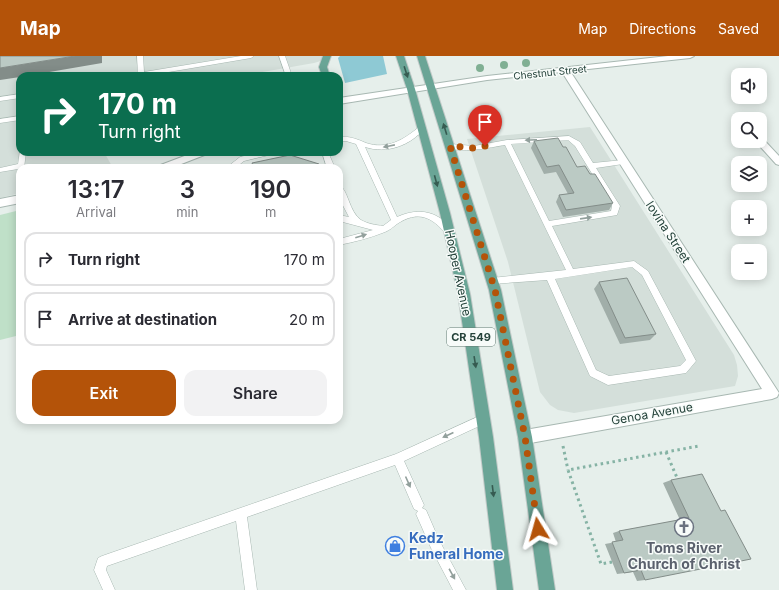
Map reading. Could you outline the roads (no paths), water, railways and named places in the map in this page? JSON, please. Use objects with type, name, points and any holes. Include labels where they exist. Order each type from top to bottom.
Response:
[{"type":"main road","points":[[325,72],[323,67],[327,56]]},
{"type":"main road","name":"Hooper Avenue","points":[[400,56],[422,128],[464,294],[484,419],[505,590]]},
{"type":"main road","name":"CR 549","points":[[421,56],[492,281],[525,437],[547,590]]},
{"type":"street","name":"Chestnut Street","points":[[343,100],[431,86],[665,57],[690,56]]},
{"type":"street","name":"Iovina Street","points":[[565,70],[623,162],[775,392]]},
{"type":"street","points":[[766,148],[779,162]]},
{"type":"street","points":[[170,164],[187,156]]},
{"type":"street","points":[[0,203],[16,200]]},
{"type":"street","name":"Genoa Avenue","points":[[525,437],[775,392]]},
{"type":"lane","points":[[140,56],[141,72]]},
{"type":"lane","points":[[158,72],[251,56]]},
{"type":"lane","points":[[282,56],[288,72]]},
{"type":"lane","points":[[0,99],[16,97]]},
{"type":"lane","points":[[0,122],[16,119]]},
{"type":"lane","points":[[343,139],[351,139],[368,146],[382,148],[407,141],[422,128]]},
{"type":"lane","points":[[450,146],[474,148],[507,142],[569,138],[578,144],[616,206],[614,213],[547,224]]},
{"type":"lane","points":[[359,142],[395,221]]},
{"type":"lane","points":[[507,142],[571,273]]},
{"type":"lane","points":[[235,164],[242,158],[252,156]]},
{"type":"lane","points":[[591,166],[623,162]]},
{"type":"lane","points":[[0,170],[16,167]]},
{"type":"lane","points":[[343,198],[350,215],[357,222]]},
{"type":"lane","points":[[343,241],[383,229],[395,221],[423,212],[442,222],[449,232]]},
{"type":"lane","points":[[343,219],[373,228],[383,229]]},
{"type":"lane","points":[[492,281],[550,276],[634,264],[645,273],[691,361],[683,370],[608,381],[593,372],[550,276]]},
{"type":"lane","points":[[109,590],[100,570],[102,562],[398,458],[484,419]]},
{"type":"lane","points":[[398,458],[435,544],[460,590]]},
{"type":"lane","points":[[241,514],[251,590]]},
{"type":"water","points":[[340,56],[383,56],[387,74],[345,83],[338,58]]},
{"type":"place","name":"Toms River Church of Christ","points":[[684,527]]},
{"type":"place","name":"Kedz Funeral Home","points":[[395,546]]}]
